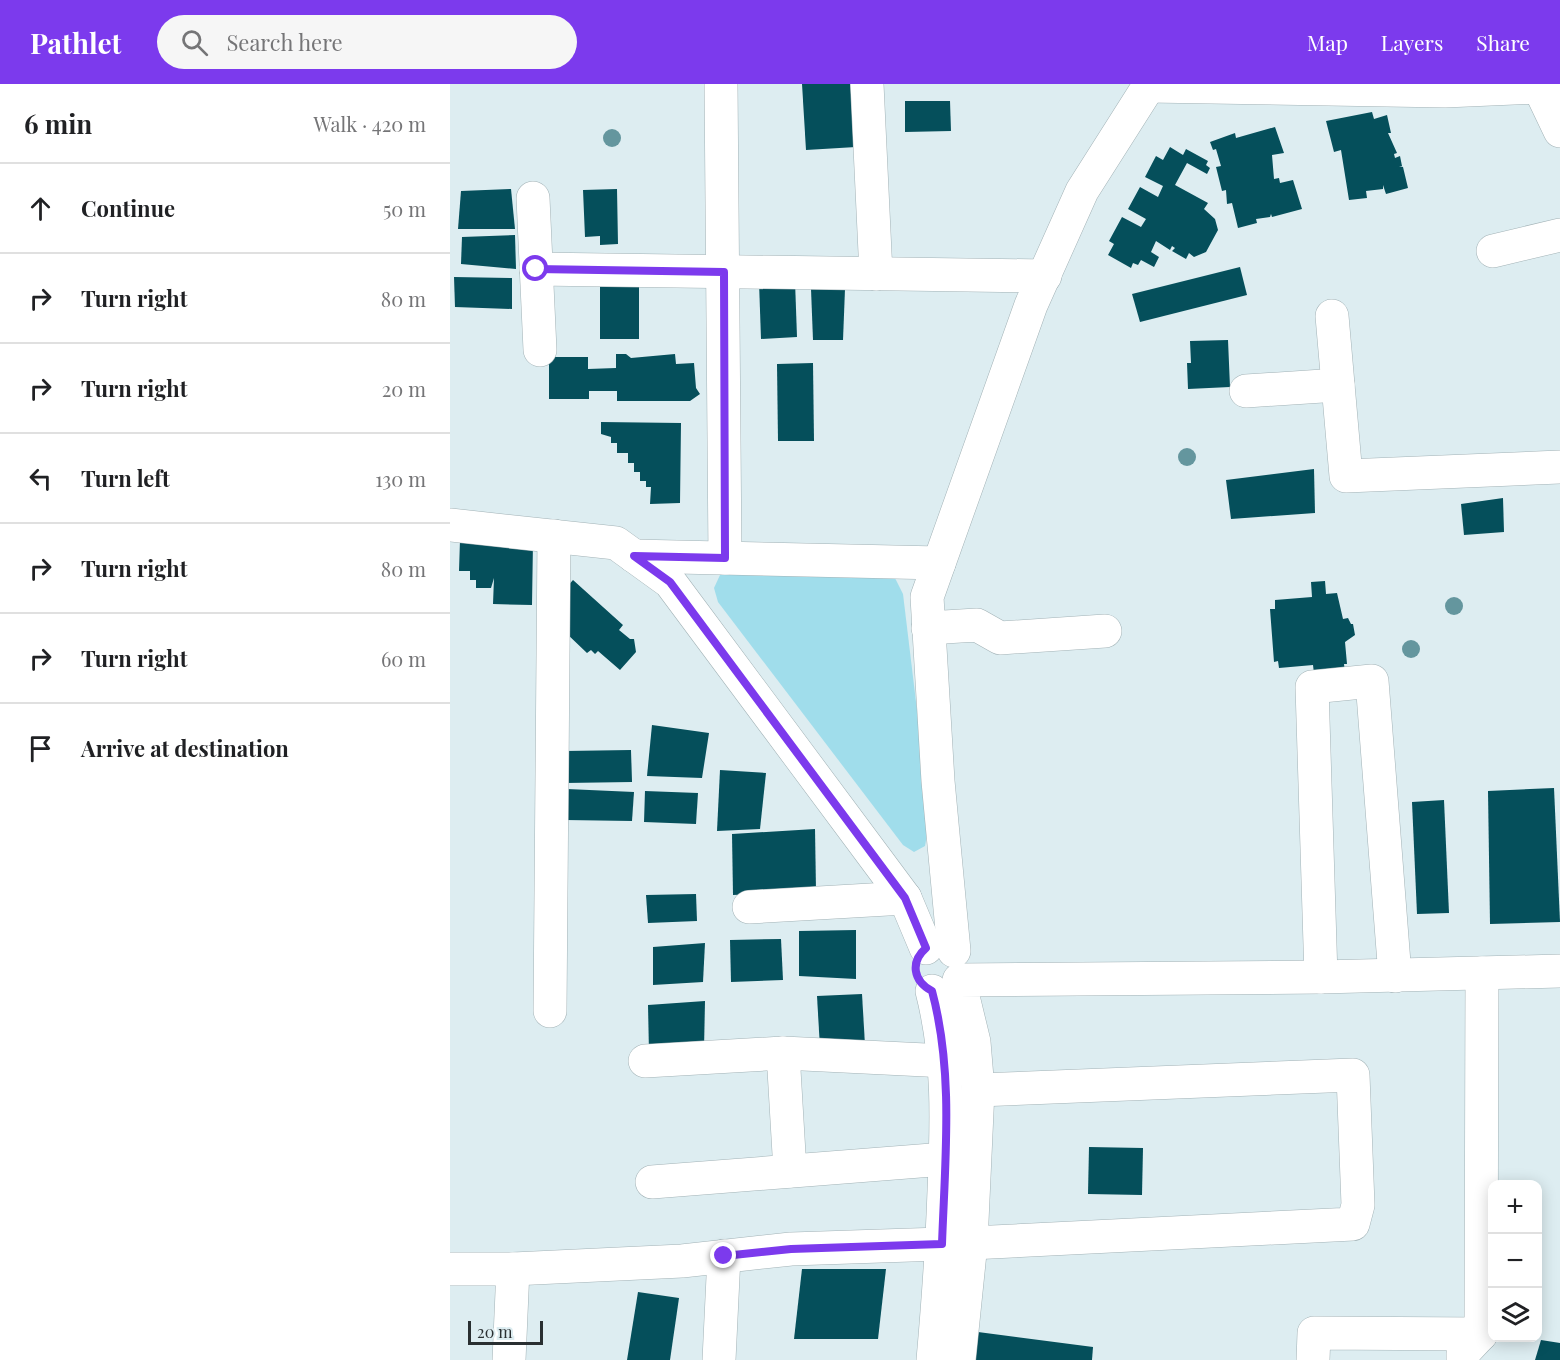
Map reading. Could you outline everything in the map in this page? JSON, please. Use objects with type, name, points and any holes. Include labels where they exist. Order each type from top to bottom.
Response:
[{"type":"street","points":[[721,84],[725,558]]},
{"type":"street","points":[[867,84],[876,274]]},
{"type":"street","points":[[959,1360],[956,1244],[945,1159],[946,1061],[941,1025],[943,968],[938,781],[927,597],[1031,305],[1082,191],[1150,85],[1445,91],[1543,85],[1560,131]]},
{"type":"street","points":[[533,198],[540,350]]},
{"type":"street","points":[[1492,251],[1560,235]]},
{"type":"street","points":[[536,269],[1045,276]]},
{"type":"street","points":[[1332,316],[1346,476],[1560,467]]},
{"type":"street","points":[[1246,391],[1338,385]]},
{"type":"street","points":[[450,525],[616,543],[670,582],[905,898],[943,968],[974,1042],[978,1090],[956,1244],[933,1360]]},
{"type":"street","points":[[550,1011],[554,536]]},
{"type":"street","points":[[634,556],[939,563]]},
{"type":"street","points":[[928,628],[977,625],[1000,638],[1105,632]]},
{"type":"street","points":[[1321,977],[1312,687],[1372,681],[1395,976]]},
{"type":"street","points":[[749,907],[905,898]]},
{"type":"street","points":[[943,968],[1321,977],[1560,971]]},
{"type":"street","points":[[1313,1360],[1314,1333],[1472,1347],[1482,973]]},
{"type":"street","points":[[645,1061],[783,1053],[946,1061]]},
{"type":"street","points":[[783,1053],[790,1171]]},
{"type":"street","points":[[450,1269],[513,1269],[724,1256],[791,1249],[956,1244],[1353,1224],[1358,1205],[1353,1075],[978,1090]]},
{"type":"street","points":[[652,1182],[945,1159]]},
{"type":"street","points":[[720,1360],[724,1256]]},
{"type":"street","points":[[509,1360],[513,1269]]},
{"type":"shaded area","points":[[734,570],[895,578],[903,594],[930,818],[925,846],[914,852],[903,845],[718,602],[714,588],[720,575]]},
{"type":"building","points":[[802,84],[852,84],[856,147],[806,150]]},
{"type":"building","points":[[905,101],[950,101],[951,131],[905,132]]},
{"type":"building","points":[[1372,112],[1374,119],[1387,115],[1391,133],[1388,133],[1397,153],[1394,154],[1395,158],[1400,156],[1402,166],[1399,166],[1403,167],[1408,188],[1386,194],[1383,185],[1383,189],[1366,191],[1367,198],[1349,200],[1341,150],[1334,152],[1326,121]]},
{"type":"building","points":[[1275,127],[1284,153],[1272,155],[1274,179],[1279,178],[1280,183],[1293,180],[1302,209],[1272,217],[1271,214],[1270,217],[1256,219],[1257,223],[1238,228],[1232,203],[1227,204],[1226,190],[1222,191],[1216,167],[1221,166],[1216,149],[1213,150],[1210,142],[1235,133],[1236,138]]},
{"type":"building","points":[[1170,147],[1183,155],[1186,149],[1208,161],[1206,165],[1210,168],[1207,174],[1187,163],[1175,185],[1208,203],[1204,209],[1215,219],[1218,230],[1206,252],[1194,257],[1189,253],[1186,259],[1172,251],[1175,248],[1172,246],[1170,250],[1156,241],[1151,252],[1159,257],[1154,267],[1141,260],[1138,265],[1133,263],[1131,268],[1108,255],[1114,244],[1109,241],[1122,217],[1141,227],[1146,219],[1128,209],[1140,187],[1158,197],[1163,186],[1145,177],[1156,156],[1163,160]]},
{"type":"building","points":[[511,189],[515,229],[458,229],[461,191]]},
{"type":"building","points":[[617,189],[618,244],[600,245],[600,236],[585,237],[583,190]]},
{"type":"building","points":[[515,235],[516,269],[461,264],[462,237]]},
{"type":"building","points":[[1240,267],[1247,295],[1140,322],[1132,294]]},
{"type":"building","points":[[454,277],[512,278],[512,309],[455,307]]},
{"type":"building","points":[[795,281],[797,337],[761,339],[759,282]]},
{"type":"building","points":[[600,284],[639,285],[639,339],[600,339]]},
{"type":"building","points":[[811,289],[845,289],[843,340],[813,340]]},
{"type":"building","points":[[1228,340],[1230,387],[1188,389],[1187,363],[1191,363],[1190,341]]},
{"type":"building","points":[[616,354],[626,354],[631,358],[675,354],[676,364],[694,363],[696,388],[700,394],[690,401],[617,401],[617,391],[589,391],[589,399],[549,399],[549,357],[588,357],[588,369],[616,368]]},
{"type":"building","points":[[813,363],[814,441],[778,441],[777,364]]},
{"type":"building","points":[[601,422],[681,423],[680,503],[650,504],[651,487],[646,487],[646,481],[640,481],[640,472],[634,472],[634,463],[628,463],[628,453],[617,453],[617,443],[611,443],[611,437],[601,434]]},
{"type":"building","points":[[1314,469],[1315,513],[1231,519],[1226,480]]},
{"type":"building","points":[[1503,498],[1504,532],[1464,535],[1461,504]]},
{"type":"building","points":[[460,540],[533,542],[532,605],[493,604],[494,578],[491,588],[476,588],[476,580],[470,580],[470,571],[459,571]]},
{"type":"building","points":[[573,580],[623,625],[619,630],[630,639],[634,639],[636,652],[620,670],[598,651],[595,654],[591,650],[587,653],[565,632],[559,596]]},
{"type":"building","points":[[1325,581],[1326,594],[1337,593],[1343,619],[1348,618],[1353,624],[1355,635],[1345,642],[1347,664],[1344,664],[1345,672],[1315,682],[1313,665],[1279,668],[1278,661],[1274,662],[1270,609],[1275,609],[1275,600],[1312,597],[1311,582]]},
{"type":"building","points":[[652,725],[709,733],[702,778],[647,776]]},
{"type":"building","points":[[631,750],[632,782],[565,783],[565,751]]},
{"type":"building","points":[[720,770],[766,773],[760,829],[717,831]]},
{"type":"building","points":[[1554,788],[1560,922],[1490,924],[1488,791]]},
{"type":"building","points":[[567,789],[634,792],[632,821],[565,820]]},
{"type":"building","points":[[645,791],[698,793],[696,824],[644,822]]},
{"type":"building","points":[[1444,800],[1449,913],[1417,914],[1412,802]]},
{"type":"building","points":[[815,829],[816,891],[733,895],[732,834]]},
{"type":"building","points":[[696,894],[697,921],[648,923],[646,895]]},
{"type":"building","points":[[856,930],[856,979],[799,976],[799,931]]},
{"type":"building","points":[[781,939],[783,980],[731,982],[730,940]]},
{"type":"building","points":[[705,943],[703,982],[653,985],[653,947]]},
{"type":"building","points":[[862,994],[865,1045],[820,1048],[817,996]]},
{"type":"building","points":[[705,1001],[704,1050],[649,1053],[648,1005]]},
{"type":"building","points":[[1089,1147],[1143,1148],[1142,1195],[1088,1194]]},
{"type":"building","points":[[802,1269],[886,1269],[878,1339],[794,1339]]},
{"type":"building","points":[[638,1292],[679,1298],[670,1360],[627,1360]]},
{"type":"building","points":[[978,1332],[1093,1347],[1092,1360],[975,1360]]},
{"type":"building","points":[[1542,1340],[1560,1343],[1560,1360],[1535,1360]]},
{"type":"route","points":[[536,269],[724,272],[725,558],[634,556],[670,582],[905,898],[926,948],[916,960],[916,975],[919,982],[932,991],[941,1025],[946,1061],[942,1244],[791,1249],[724,1256]]}]
